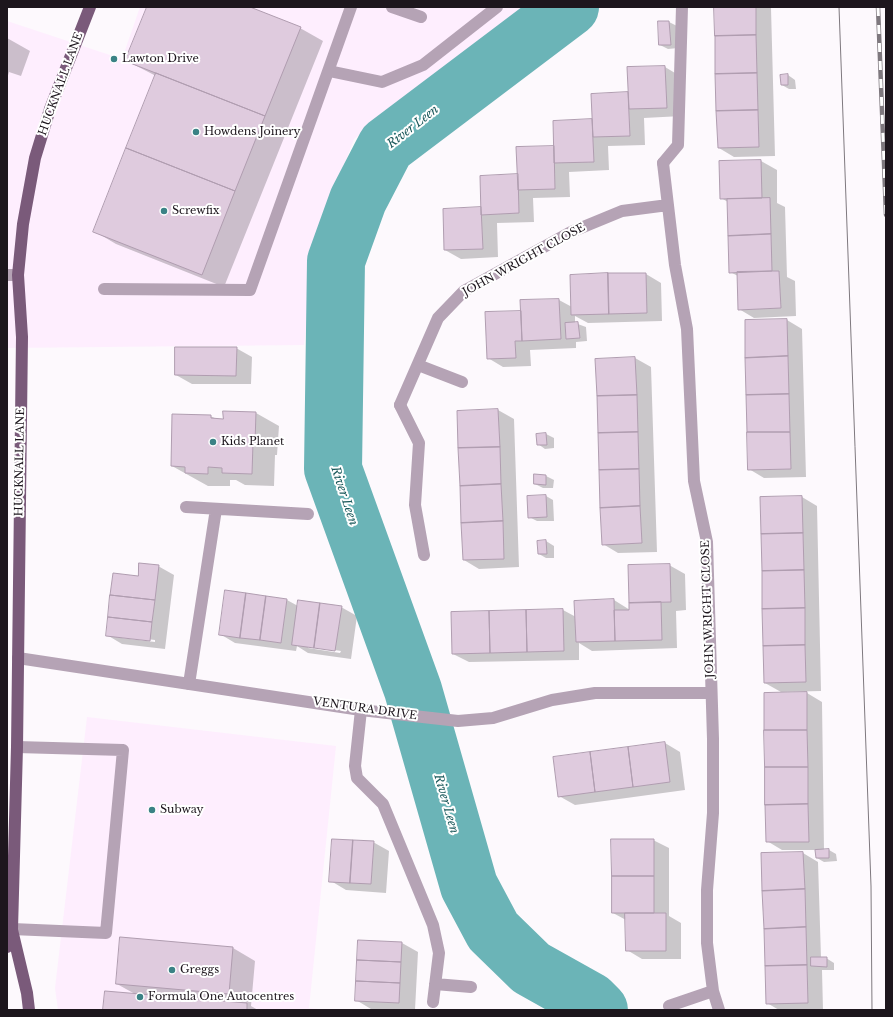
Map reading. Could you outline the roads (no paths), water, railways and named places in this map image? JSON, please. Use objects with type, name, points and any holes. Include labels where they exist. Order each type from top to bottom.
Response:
[{"type":"main road","name":"HUCKNALL LANE","points":[[29,1010],[27,993],[12,929],[17,747],[22,337],[13,275],[35,158],[50,109],[90,7]]},
{"type":"main road","name":"HUCKNALL LANE","points":[[7,946],[12,929]]},
{"type":"street","points":[[104,289],[250,290],[351,7]]},
{"type":"street","points":[[392,7],[421,17]]},
{"type":"street","points":[[328,71],[382,82],[423,65],[497,7]]},
{"type":"street","name":"JOHN WRIGHT CLOSE","points":[[682,7],[678,145],[663,163],[675,265],[687,329],[694,481],[707,542],[713,813],[707,890],[707,943],[712,991],[719,1010]]},
{"type":"street","name":"JOHN WRIGHT CLOSE","points":[[424,555],[416,505],[418,442],[400,405],[438,318],[464,291],[572,232],[622,211],[668,206]]},
{"type":"street","points":[[418,365],[462,382]]},
{"type":"street","points":[[186,507],[308,514]]},
{"type":"street","points":[[189,684],[216,509]]},
{"type":"street","name":"VENTURA DRIVE","points":[[18,658],[361,710],[458,721],[493,718],[552,700],[595,693],[711,693]]},
{"type":"street","points":[[361,710],[354,766],[357,778],[383,804],[433,925],[439,953],[433,1002]]},
{"type":"street","points":[[12,929],[106,933],[123,750],[17,747]]},
{"type":"street","points":[[435,984],[471,987]]},
{"type":"street","points":[[669,1006],[712,991]]},
{"type":"waterway","name":"River Leen","points":[[570,7],[386,146],[358,200],[336,261],[333,469],[413,690],[469,886],[493,931],[531,968],[590,1001],[599,1010]]},
{"type":"tram line","points":[[839,7],[871,886],[872,1010]]},
{"type":"railway","points":[[878,7],[886,215]]},
{"type":"place","name":"Lawton Drive","points":[[114,59]]},
{"type":"place","name":"Howdens Joinery","points":[[196,132]]},
{"type":"place","name":"Screwfix","points":[[164,211]]},
{"type":"place","name":"Kids Planet","points":[[213,442]]},
{"type":"place","name":"Subway","points":[[152,810]]},
{"type":"place","name":"Greggs","points":[[172,970]]},
{"type":"place","name":"Formula One Autocentres","points":[[140,997]]}]
